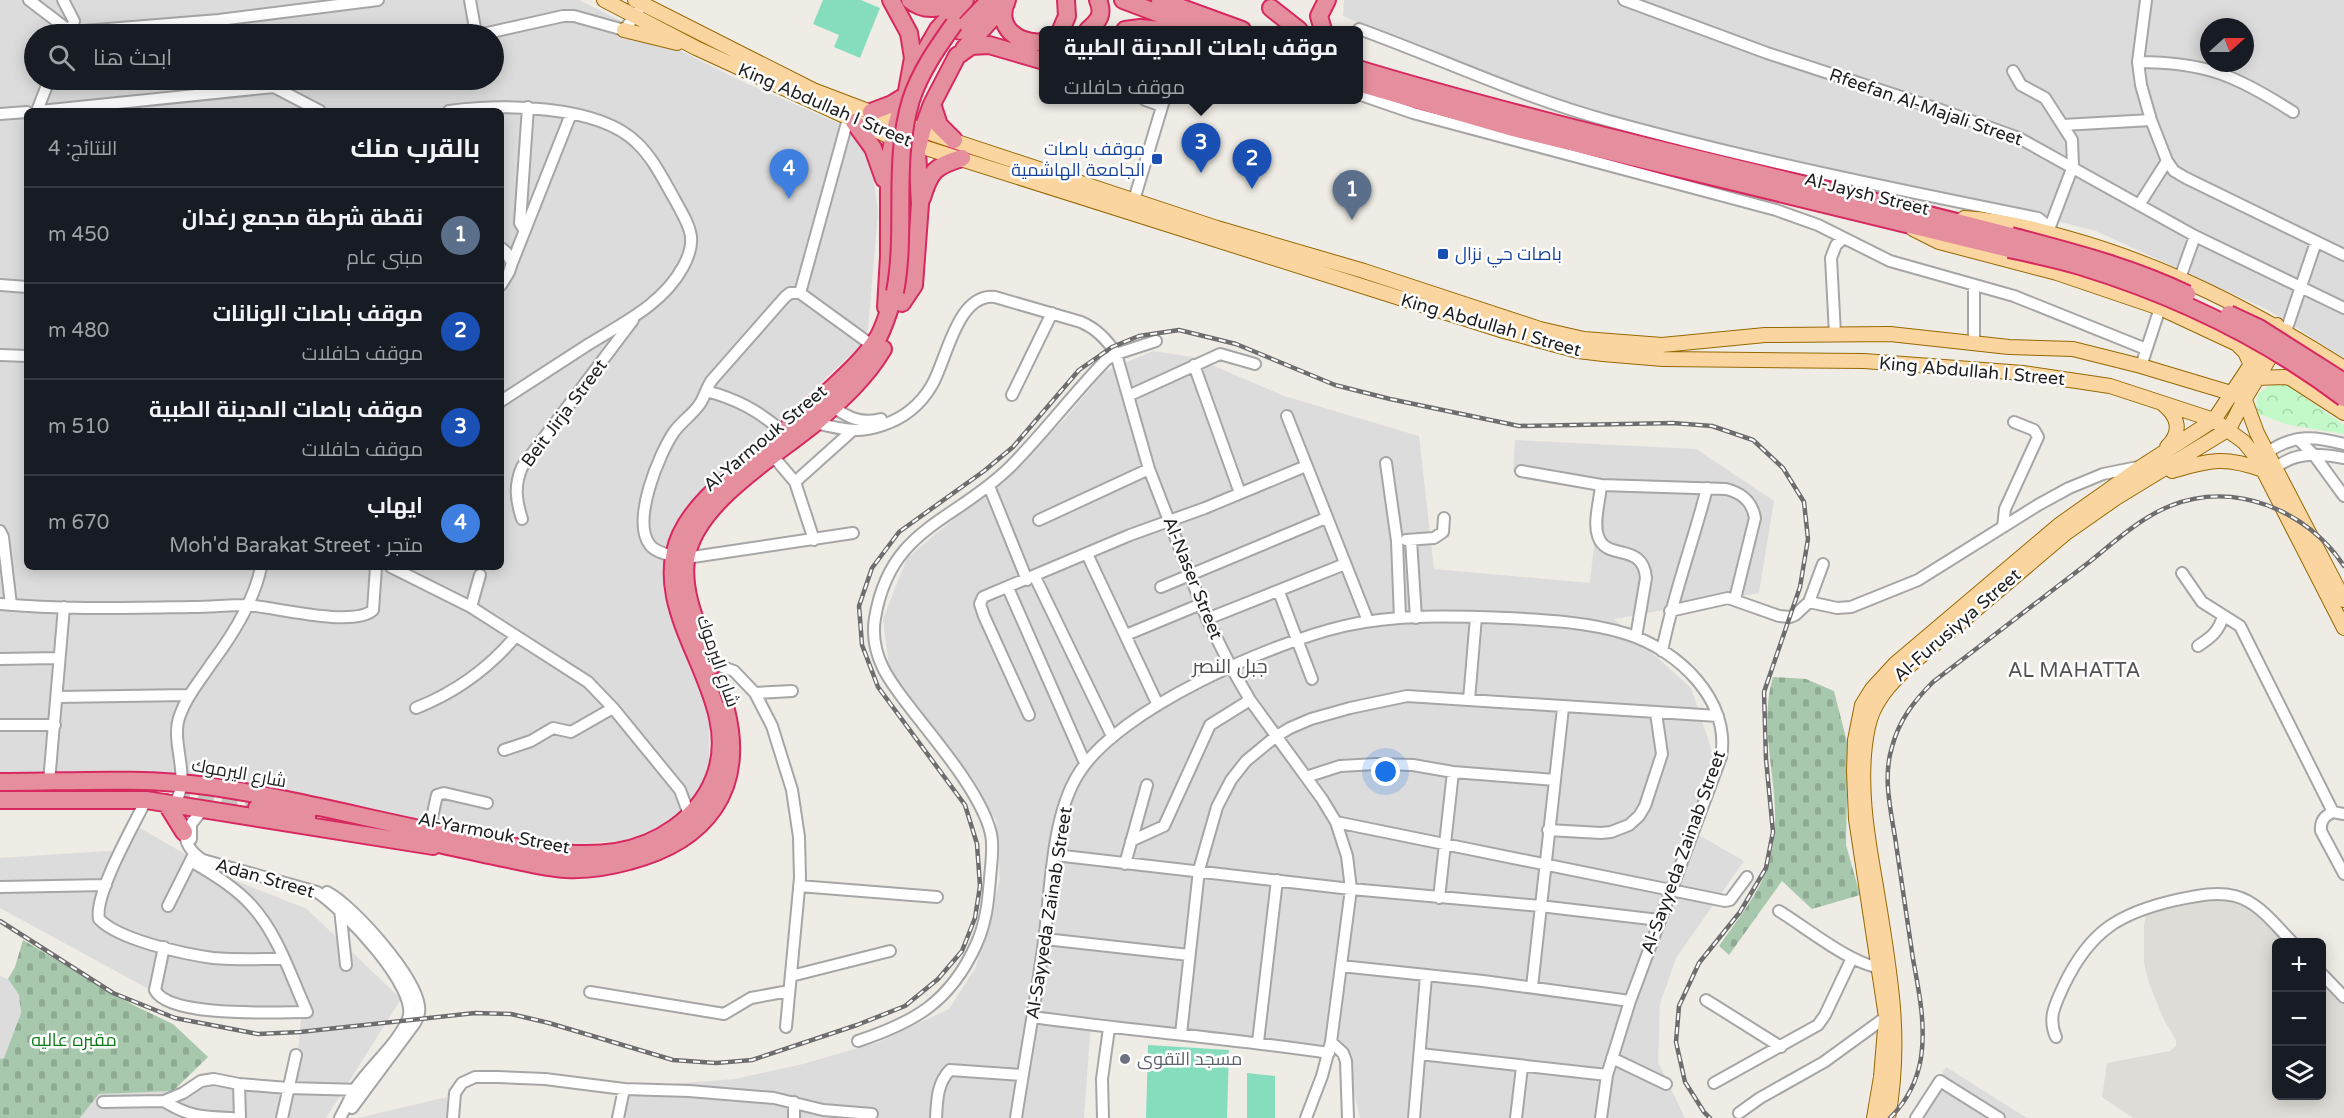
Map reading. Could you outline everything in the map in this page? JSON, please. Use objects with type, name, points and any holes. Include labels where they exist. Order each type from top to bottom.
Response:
[{"type":"highway","points":[[885,323],[889,256],[887,191],[893,137],[910,78],[912,46],[909,33],[891,0]]},
{"type":"highway","points":[[910,0],[928,9],[963,0]]},
{"type":"highway","points":[[910,78],[938,29],[963,0]]},
{"type":"highway","name":"Al-Yarmouk Street","points":[[257,808],[372,828],[453,848],[563,869],[588,869],[643,858],[684,839],[711,814],[722,796],[730,772],[732,734],[724,700],[688,597],[680,558],[709,512],[727,494],[854,387],[890,336],[900,296],[901,167],[911,101],[921,76],[977,0]]},
{"type":"highway","points":[[1063,26],[1067,16],[1066,0]]},
{"type":"highway","points":[[1092,26],[1101,16],[1098,0]]},
{"type":"highway","points":[[1123,0],[1191,26]]},
{"type":"highway","points":[[1160,0],[1231,26]]},
{"type":"highway","points":[[1322,26],[1319,16],[1327,0]]},
{"type":"highway","points":[[999,5],[1007,30],[1036,50]]},
{"type":"highway","points":[[885,323],[900,296],[914,285],[920,204],[919,145],[932,104],[952,63],[999,5]]},
{"type":"highway","name":"Al-Yarmouk Street","points":[[957,27],[999,5]]},
{"type":"highway","points":[[1272,8],[1294,26]]},
{"type":"highway","points":[[962,51],[971,46],[989,45],[1036,50]]},
{"type":"highway","name":"Al-Jaysh Street","points":[[1366,71],[1521,116],[1935,216],[2008,230],[2164,283],[2259,328],[2344,382]]},
{"type":"highway","name":"Al-Jaysh Street","points":[[1363,84],[1513,129],[1906,224],[2008,230],[2079,266],[2173,299],[2225,323],[2262,344],[2344,398]]},
{"type":"highway","points":[[871,112],[905,96]]},
{"type":"highway","points":[[932,104],[937,121],[954,140]]},
{"type":"highway","points":[[851,120],[877,157],[887,191]]},
{"type":"highway","points":[[893,137],[912,150],[919,145]]},
{"type":"highway","points":[[920,204],[932,172],[944,164],[962,158]]},
{"type":"highway","name":"شارع اليرموك","points":[[0,782],[49,782],[181,800],[211,786],[429,831],[552,852],[603,854],[628,850],[651,841],[690,817],[703,800],[717,770],[720,748],[720,736],[710,689],[677,600],[673,575],[680,558],[684,528],[708,496],[850,371],[873,346],[885,323]]},
{"type":"highway","points":[[0,794],[147,791],[235,813],[390,841],[453,848]]},
{"type":"highway","points":[[235,813],[235,803],[241,792]]},
{"type":"highway","points":[[0,800],[181,800]]},
{"type":"highway","points":[[181,800],[184,832]]},
{"type":"main road","name":"King Abdullah I Street","points":[[604,0],[696,48],[893,137],[1504,331],[1578,351],[1663,352],[1864,361],[2023,373],[2110,386],[2159,400],[2214,420],[2229,429],[2270,468],[2344,600]]},
{"type":"main road","name":"King Abdullah I Street","points":[[640,2],[813,90],[871,112],[893,137]]},
{"type":"main road","points":[[624,30],[696,48]]},
{"type":"main road","name":"King Abdullah I Street","points":[[919,145],[954,140],[1217,228],[1364,271],[1540,329],[1584,339],[1663,352],[1739,337],[1835,334],[1890,334],[1974,343],[2073,349],[2140,366],[2237,396],[2268,452],[2270,468],[2344,628]]},
{"type":"main road","points":[[1906,224],[1920,234],[1939,242],[2057,273],[2160,308],[2237,344],[2245,352],[2254,372],[2290,378],[2344,413]]},
{"type":"main road","points":[[2008,230],[2046,232],[2113,252],[2180,278],[2281,328],[2344,368]]},
{"type":"main road","name":"Al-Furusiyya Street","points":[[2147,472],[2155,458],[2214,420],[2237,396],[2281,328]]},
{"type":"main road","name":"Al-Furusiyya Street","points":[[1874,1118],[1881,1077],[1886,1017],[1884,967],[1864,781],[1868,727],[1879,699],[1908,667],[2066,532],[2147,472],[2229,429],[2237,396]]},
{"type":"main road","points":[[2155,458],[2170,444],[2177,431],[2176,419],[2159,400]]},
{"type":"main road","points":[[2147,472],[2215,460],[2270,468]]},
{"type":"main road","name":"Al-Furusiyya Street","points":[[1884,967],[1895,1011],[1896,1047],[1888,1118]]},
{"type":"street","points":[[29,0],[59,24]]},
{"type":"street","points":[[63,0],[74,21],[73,24]]},
{"type":"street","points":[[173,24],[378,0]]},
{"type":"street","points":[[470,0],[474,24]]},
{"type":"street","name":"Rfeefan Al-Majali Street","points":[[1624,0],[1767,52],[1988,126],[2027,142],[2195,236],[2344,308]]},
{"type":"street","points":[[2146,0],[2138,62],[2141,85],[2151,120],[2167,161],[2180,175],[2344,255]]},
{"type":"street","points":[[504,29],[563,16],[574,16],[624,30],[640,2]]},
{"type":"street","points":[[1363,31],[1516,90],[1610,122],[1817,172],[2008,230]]},
{"type":"street","points":[[2138,62],[2173,62],[2211,69],[2246,83],[2293,112]]},
{"type":"street","points":[[2013,71],[2021,85],[2045,98],[2072,140],[2073,166],[2046,232]]},
{"type":"street","points":[[40,108],[46,90]]},
{"type":"street","points":[[68,108],[245,90]]},
{"type":"street","points":[[280,90],[314,108]]},
{"type":"street","points":[[1363,95],[1413,113],[1776,210],[1818,225],[1890,261],[2014,296],[2146,349]]},
{"type":"street","points":[[1134,200],[1162,104]]},
{"type":"street","points":[[471,108],[528,107],[571,114],[600,122],[625,133],[638,144],[660,174],[690,227],[692,235],[691,249],[684,266],[670,286],[637,315],[504,399]]},
{"type":"street","points":[[525,231],[520,224],[528,107]]},
{"type":"street","points":[[0,114],[24,112]]},
{"type":"street","points":[[504,280],[571,114]]},
{"type":"street","points":[[800,293],[851,120]]},
{"type":"street","points":[[2063,125],[2151,120]]},
{"type":"street","points":[[2139,205],[2167,161]]},
{"type":"street","points":[[2180,278],[2195,236]]},
{"type":"street","points":[[1835,334],[1831,258],[1836,245],[1844,238]]},
{"type":"street","name":"Al-Furusiyya Street","points":[[2281,328],[2301,286],[2316,242]]},
{"type":"street","points":[[504,250],[512,263]]},
{"type":"street","points":[[0,285],[24,287]]},
{"type":"street","points":[[1974,285],[1974,343]]},
{"type":"street","points":[[853,533],[680,558],[653,548],[645,538],[643,525],[645,504],[668,442],[700,405],[712,380],[790,293],[800,293],[873,346]]},
{"type":"street","name":"Al-Naser Street","points":[[814,423],[854,430],[874,428],[898,419],[917,404],[931,387],[961,317],[972,304],[988,296],[1052,313],[1093,327],[1106,338],[1116,354],[1149,468],[1207,619],[1250,700],[1336,822],[1347,856],[1351,889],[1331,1042],[1306,1118]]},
{"type":"street","points":[[2140,366],[2160,308]]},
{"type":"street","points":[[1012,395],[1052,313]]},
{"type":"street","name":"Beit Jirja Street","points":[[522,519],[515,495],[517,477],[522,467],[637,315]]},
{"type":"street","points":[[858,1041],[910,1021],[940,1000],[954,982],[974,950],[987,915],[992,842],[986,818],[941,748],[887,678],[878,654],[874,630],[882,591],[900,554],[924,531],[989,486],[1027,449],[1098,368],[1116,354],[1156,341]]},
{"type":"street","points":[[1128,396],[1222,354],[1255,364]]},
{"type":"street","points":[[0,355],[24,356]]},
{"type":"street","points":[[1194,366],[1240,493]]},
{"type":"street","points":[[706,391],[745,404],[766,417],[783,432]]},
{"type":"street","points":[[833,407],[852,419],[869,421],[897,413],[917,404]]},
{"type":"street","points":[[1287,416],[1368,621]]},
{"type":"street","points":[[2003,527],[2005,509],[2038,437],[2034,430],[2014,422]]},
{"type":"street","points":[[795,482],[854,430]]},
{"type":"street","points":[[2268,452],[2298,439],[2320,438],[2344,444]]},
{"type":"street","points":[[2298,439],[2314,455],[2337,492]]},
{"type":"street","points":[[2270,468],[2294,457],[2314,455],[2344,458]]},
{"type":"street","points":[[773,456],[795,482],[814,540]]},
{"type":"street","points":[[1386,463],[1397,541],[1400,618]]},
{"type":"street","points":[[1029,715],[980,604],[983,597],[1306,466]]},
{"type":"street","points":[[1039,520],[1149,468]]},
{"type":"street","points":[[1521,471],[1601,485],[1735,491],[1748,501],[1753,508],[1755,518],[1736,599]]},
{"type":"street","points":[[1809,602],[1837,608],[1856,605],[1926,577],[2038,505],[2069,488],[2103,474],[2147,472]]},
{"type":"street","points":[[1601,485],[1597,529],[1601,543],[1637,558],[1646,569],[1636,637]]},
{"type":"street","points":[[989,486],[1031,578],[1112,736]]},
{"type":"street","points":[[1662,651],[1670,611],[1707,488]]},
{"type":"street","points":[[1161,587],[1326,518]]},
{"type":"street","points":[[1397,541],[1434,538],[1441,535],[1444,518]]},
{"type":"street","points":[[0,531],[3,537],[6,605],[64,607],[247,605],[334,617],[369,613],[374,608],[376,570]]},
{"type":"street","points":[[1410,540],[1416,618]]},
{"type":"street","points":[[1087,554],[1158,705]]},
{"type":"street","points":[[1207,619],[1345,564]]},
{"type":"street","points":[[1670,611],[1719,599],[1736,599],[1785,617],[1795,615],[1809,602],[1823,564]]},
{"type":"street","points":[[181,800],[177,725],[189,695],[212,663],[247,605],[256,588],[260,570]]},
{"type":"street","points":[[397,570],[471,607],[588,682],[613,708],[680,790],[690,817]]},
{"type":"street","points":[[2182,573],[2202,602],[2237,622],[2242,630],[2338,813],[2323,819],[2321,831],[2344,874]]},
{"type":"street","points":[[471,607],[480,575]]},
{"type":"street","points":[[1008,588],[1085,763]]},
{"type":"street","points":[[1279,592],[1312,679]]},
{"type":"street","points":[[1126,635],[1201,604]]},
{"type":"street","points":[[49,782],[64,607]]},
{"type":"street","points":[[2198,646],[2214,634],[2223,616]]},
{"type":"street","points":[[1469,700],[1476,617]]},
{"type":"street","name":"Al-Sayyeda Zainab Street","points":[[1016,1118],[1064,804],[1076,776],[1085,763],[1112,736],[1158,705],[1231,667],[1298,640],[1368,621],[1400,618],[1476,617],[1565,623],[1636,637],[1662,651],[1693,676],[1708,695],[1718,716],[1723,739],[1721,757],[1630,1001],[1607,1075],[1601,1118]]},
{"type":"street","points":[[416,708],[442,698],[472,677],[501,653],[516,636]]},
{"type":"street","points":[[0,659],[59,658]]},
{"type":"street","points":[[711,663],[734,671],[755,693],[772,726],[792,790],[799,837],[799,886],[786,1027]]},
{"type":"street","points":[[755,693],[792,691]]},
{"type":"street","points":[[57,697],[189,695]]},
{"type":"street","points":[[1181,1034],[1199,870],[1217,807],[1225,789],[1246,761],[1275,737],[1311,719],[1385,700],[1414,696],[1563,708],[1718,716]]},
{"type":"street","points":[[1131,841],[1164,826],[1210,726],[1250,700]]},
{"type":"street","points":[[504,750],[531,741],[553,728],[571,732],[613,708]]},
{"type":"street","points":[[1532,987],[1563,708]]},
{"type":"street","points":[[1548,830],[1611,832],[1629,825],[1639,816],[1645,806],[1661,758],[1656,713]]},
{"type":"street","points":[[0,724],[55,725]]},
{"type":"street","points":[[1306,777],[1340,766],[1376,764],[1413,765],[1453,772],[1555,780]]},
{"type":"street","points":[[1439,898],[1447,844],[1453,772]]},
{"type":"street","points":[[1125,864],[1147,785]]},
{"type":"street","name":"Adan Street","points":[[194,855],[190,829],[194,819],[181,800],[211,786]]},
{"type":"street","points":[[680,790],[703,800]]},
{"type":"street","points":[[429,831],[437,795],[444,793],[487,802]]},
{"type":"street","points":[[146,800],[106,885],[98,910],[99,919],[123,934],[164,947],[212,957],[283,959]]},
{"type":"street","points":[[1336,822],[1725,901],[1730,900],[1747,877]]},
{"type":"street","name":"Adan Street","points":[[184,832],[194,855],[226,868],[317,892],[340,909],[380,955],[401,985],[410,1006],[405,1025],[340,1118]]},
{"type":"street","points":[[164,947],[156,978],[155,990],[158,997],[184,1007],[235,1012],[307,1012],[265,923],[250,903],[194,855],[168,906]]},
{"type":"street","name":"Adan Street","points":[[194,855],[327,891],[356,913],[386,950],[414,992],[419,1013],[415,1023],[360,1090],[347,1118]]},
{"type":"street","points":[[1055,855],[1351,889],[1540,906],[1659,920]]},
{"type":"street","points":[[1258,1042],[1277,880]]},
{"type":"street","points":[[1,886],[106,885]]},
{"type":"street","points":[[799,886],[937,897]]},
{"type":"street","points":[[2056,1037],[2051,1024],[2053,1010],[2078,958],[2102,931],[2135,911],[2200,896],[2219,894],[2238,897],[2265,914],[2288,938]]},
{"type":"street","points":[[340,909],[346,965]]},
{"type":"street","points":[[1779,911],[1852,958],[1884,967]]},
{"type":"street","points":[[1045,939],[1189,955]]},
{"type":"street","points":[[791,976],[890,951]]},
{"type":"street","points":[[1714,1083],[1818,1024],[1825,1015],[1852,958]]},
{"type":"street","points":[[1341,966],[1532,987],[1630,1001]]},
{"type":"street","points":[[1414,1118],[1426,976]]},
{"type":"street","points":[[2326,978],[2344,998]]},
{"type":"street","points":[[590,992],[724,1014],[751,998],[789,991]]},
{"type":"street","points":[[1706,1000],[1780,1047]]},
{"type":"street","points":[[1033,1017],[1109,1028],[1258,1042],[1329,1053]]},
{"type":"street","points":[[1739,1113],[1760,1098],[1824,1062],[1886,1017]]},
{"type":"street","points":[[1103,1118],[1102,1079],[1109,1028]]},
{"type":"street","points":[[1331,1042],[1343,1053],[1346,1061],[1348,1118]]},
{"type":"street","points":[[1420,1054],[1607,1075]]},
{"type":"street","points":[[282,1118],[296,1055]]},
{"type":"street","points":[[1612,1058],[1666,1084]]},
{"type":"street","points":[[1516,1118],[1522,1067]]},
{"type":"street","points":[[936,1118],[942,1081],[950,1070],[1023,1075]]},
{"type":"street","points":[[453,1118],[453,1101],[457,1088],[465,1080],[475,1077],[522,1077],[624,1089],[689,1091],[794,1102],[831,1111],[872,1114]]},
{"type":"street","points":[[103,1102],[165,1101],[201,1081],[221,1079],[239,1084],[288,1088],[360,1090]]},
{"type":"street","points":[[1916,1118],[1940,1081],[1999,1118]]},
{"type":"street","points":[[239,1084],[240,1118]]},
{"type":"street","points":[[618,1118],[624,1089]]},
{"type":"street","points":[[165,1101],[191,1115],[232,1118]]},
{"type":"street","points":[[794,1102],[794,1118]]},
{"type":"shaded area","points":[[0,0],[579,0],[741,81],[845,126],[870,152],[878,212],[868,329],[858,348],[690,505],[677,628],[709,713],[709,779],[685,813],[632,840],[565,845],[210,781],[0,772]]},
{"type":"shaded area","points":[[1344,0],[2344,0],[2344,358],[2268,310],[2096,231],[1989,204],[1774,158],[1538,100],[1343,16]]},
{"type":"shaded area","points":[[1153,351],[1193,357],[1284,396],[1419,436],[1434,569],[1590,583],[1600,487],[1513,472],[1515,440],[1696,449],[1774,501],[1759,593],[1614,619],[1691,688],[1718,769],[1692,831],[1744,861],[1676,958],[1660,1004],[1658,1062],[1685,1118],[1360,1118],[1344,1047],[1091,1021],[1084,1118],[621,1118],[629,1087],[735,1079],[803,1064],[879,1042],[949,1009],[976,967],[1000,880],[996,820],[890,675],[883,619],[907,558],[980,497],[1063,421],[1104,372]]},
{"type":"shaded area","points":[[140,828],[219,874],[307,909],[401,999],[326,1118],[80,1118],[99,1094],[173,1091],[244,1084],[286,1086],[298,1049],[302,1011],[176,1004],[0,908],[0,858],[122,850]]},
{"type":"shaded area","points":[[2222,898],[2240,901],[2266,920],[2284,938],[2272,938],[2272,1100],[2326,1100],[2326,983],[2344,1003],[2344,1118],[2133,1118],[2102,1097],[2107,1063],[2170,1051],[2176,1046],[2176,1040],[2163,1018],[2149,983],[2144,963],[2144,925],[2146,916],[2153,912]]},
{"type":"shaded area","points":[[0,976],[8,979],[19,995],[21,1013],[4,1058],[0,1059]]},
{"type":"shaded area","points":[[1946,1067],[2027,1118],[1913,1118]]},
{"type":"shaded area","points":[[447,1097],[447,1118],[358,1118]]},
{"type":"green space","points":[[823,0],[861,0],[880,8],[860,58],[834,47],[839,35],[813,24]]},
{"type":"green space","points":[[2285,384],[2344,425],[2344,434],[2289,425],[2256,413],[2257,395],[2267,387]]},
{"type":"green space","points":[[1773,677],[1806,679],[1834,691],[1848,746],[1846,845],[1860,895],[1812,909],[1782,881],[1729,955],[1719,946],[1761,883],[1770,859],[1774,837],[1774,791],[1767,722],[1768,699]]},
{"type":"green space","name":"مقبره عاليه","points":[[23,940],[133,1005],[173,1024],[208,1057],[173,1091],[99,1094],[80,1118],[0,1118],[0,1059],[4,1058],[21,1013],[19,995],[8,979],[15,967]]},
{"type":"green space","points":[[1148,1045],[1229,1050],[1227,1118],[1146,1118]]},
{"type":"green space","points":[[1247,1073],[1275,1076],[1275,1118],[1247,1118]]},
{"type":"tunnel","points":[[174,794],[257,808]]},
{"type":"railway","points":[[0,921],[113,993],[175,1018],[258,1034],[300,1032],[475,1013],[511,1014],[673,1060],[716,1063],[752,1060],[857,1025],[905,1006],[938,979],[962,951],[975,918],[980,886],[977,844],[965,805],[878,687],[862,645],[859,606],[872,568],[899,532],[984,471],[1013,447],[1079,370],[1112,347],[1139,336],[1179,330],[1236,344],[1335,385],[1519,426],[1673,423],[1712,426],[1753,440],[1783,468],[1804,502],[1808,539],[1800,587],[1764,692],[1766,759],[1773,832],[1766,868],[1740,912],[1699,963],[1679,1006],[1676,1042],[1685,1082],[1710,1118]]},
{"type":"railway","points":[[1890,1118],[1906,1098],[1914,1083],[1921,1058],[1923,1033],[1889,803],[1888,780],[1889,758],[1895,737],[1903,720],[1920,696],[1933,682],[2127,532],[2148,517],[2170,506],[2194,499],[2219,497],[2243,499],[2267,505],[2310,529],[2329,546],[2344,566]]},
{"type":"place","name":"موقف باصات الجامعة الهاشمية","points":[[1157,159]]},
{"type":"place","name":"موقف باصات المدينة الطبية","points":[[1201,173]]},
{"type":"place","name":"موقف باصات الونانات","points":[[1252,189]]},
{"type":"place","name":"ايهاب","points":[[789,199]]},
{"type":"place","name":"نقطة شرطة مجمع رغدان","points":[[1352,220]]},
{"type":"place","name":"باصات حي نزال","points":[[1443,254]]},
{"type":"place","name":"مسجد التقوى","points":[[1125,1059]]},
{"type":"district","name":"جبل النصر","points":[[1230,667]]},
{"type":"district","name":"AL MAHATTA","points":[[2074,671]]}]
